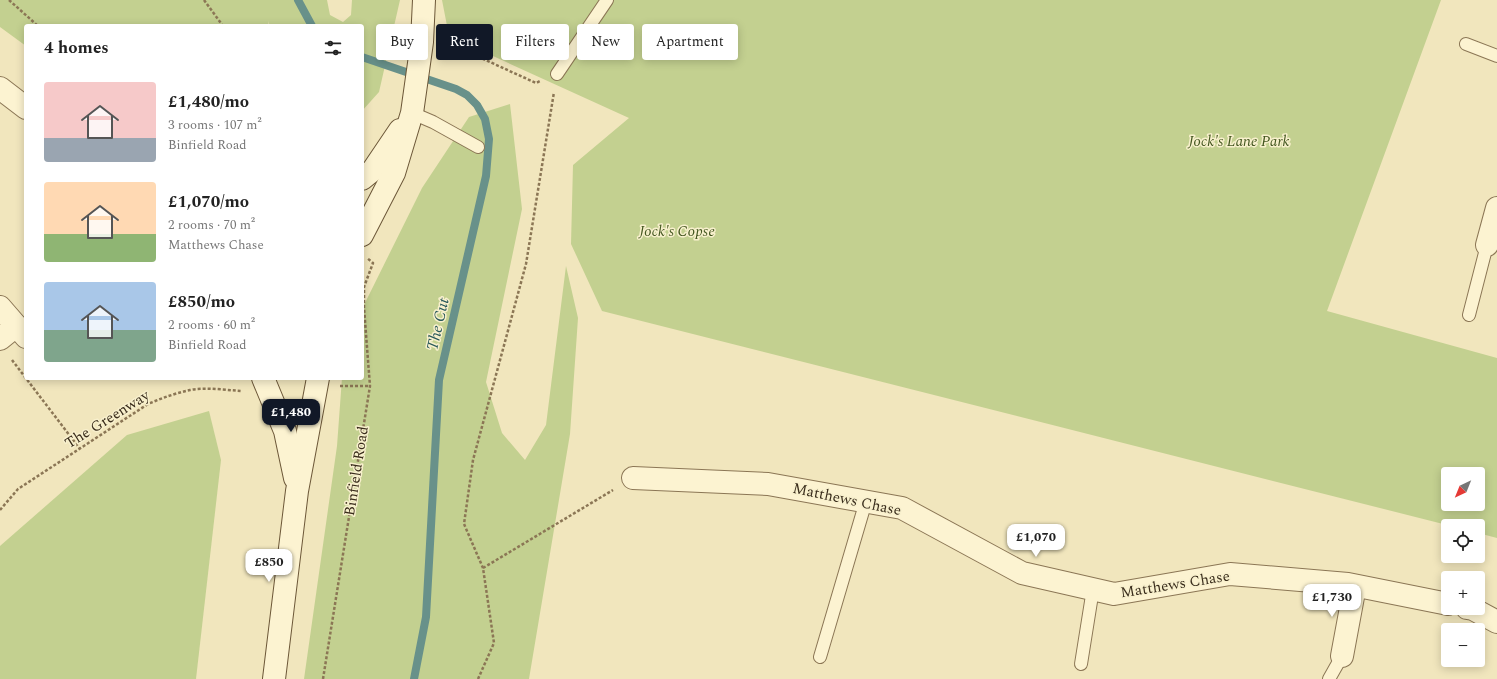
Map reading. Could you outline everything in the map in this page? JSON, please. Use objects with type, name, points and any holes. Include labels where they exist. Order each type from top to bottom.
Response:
[{"type":"street","points":[[423,24],[424,0]]},
{"type":"street","points":[[364,231],[394,173],[412,113],[420,60]]},
{"type":"street","points":[[0,88],[24,106]]},
{"type":"street","points":[[364,178],[373,170],[412,113]]},
{"type":"street","points":[[1487,245],[1497,208]]},
{"type":"street","points":[[0,306],[14,334]]},
{"type":"street","points":[[264,380],[286,431],[297,491]]},
{"type":"street","points":[[274,679],[297,491],[327,382]]},
{"type":"street","name":"Matthews Chase","points":[[633,478],[768,484],[902,508],[1022,573],[1114,594],[1230,574],[1355,586],[1441,603]]},
{"type":"street","points":[[1342,656],[1355,586]]},
{"type":"street","points":[[1484,615],[1497,622]]},
{"type":"lane","points":[[557,74],[607,0]]},
{"type":"lane","points":[[1466,44],[1497,56]]},
{"type":"lane","points":[[412,113],[434,122],[478,147]]},
{"type":"lane","points":[[1469,315],[1487,245]]},
{"type":"lane","points":[[820,657],[866,501]]},
{"type":"lane","points":[[1081,664],[1093,589]]},
{"type":"lane","points":[[1329,679],[1342,656]]},
{"type":"path","points":[[9,0],[36,24]]},
{"type":"path","points":[[204,0],[222,24]]},
{"type":"path","points":[[428,39],[446,42],[536,82],[557,74]]},
{"type":"path","points":[[478,679],[494,643],[483,568],[464,524],[474,460],[526,264],[557,74]]},
{"type":"path","name":"Binfield Road","points":[[323,679],[370,386],[364,308],[364,287],[373,264],[369,260]]},
{"type":"path","points":[[11,359],[24,376]]},
{"type":"path","points":[[27,380],[80,448]]},
{"type":"path","points":[[327,382],[370,386]]},
{"type":"path","name":"The Greenway","points":[[0,510],[18,489],[148,404],[172,394],[198,390],[217,389],[242,391]]},
{"type":"path","points":[[483,568],[633,478]]},
{"type":"green space","points":[[0,0],[327,0],[330,15],[343,22],[351,15],[352,0],[400,0],[395,24],[376,24],[376,60],[386,60],[379,92],[364,109],[364,24],[269,24],[268,21],[269,24],[24,24],[24,45],[0,27]]},
{"type":"green space","points":[[442,0],[1441,0],[1327,311],[1497,358],[1497,538],[1485,535],[1485,519],[1441,519],[1441,523],[602,311],[571,244],[573,165],[629,118],[502,60],[569,60],[569,24],[501,24],[501,60],[493,56],[493,24],[447,24]]},
{"type":"green space","points":[[510,104],[522,209],[486,382],[502,433],[525,460],[546,425],[566,266],[578,318],[570,434],[529,679],[304,679],[337,446],[342,380],[364,380],[364,305],[422,188],[469,117]]},
{"type":"green space","points":[[209,411],[221,460],[196,679],[0,679],[0,546],[127,435]]},
{"type":"waterway","name":"The Cut","points":[[298,0],[311,24]]},
{"type":"waterway","name":"The Cut","points":[[364,58],[456,89],[467,95],[477,105],[485,119],[489,139],[486,176],[439,380],[426,617],[414,679]]},
{"type":"park label","name":"Jock's Lane Park","points":[[1239,141]]},
{"type":"park label","name":"Jock's Copse","points":[[677,231]]}]
